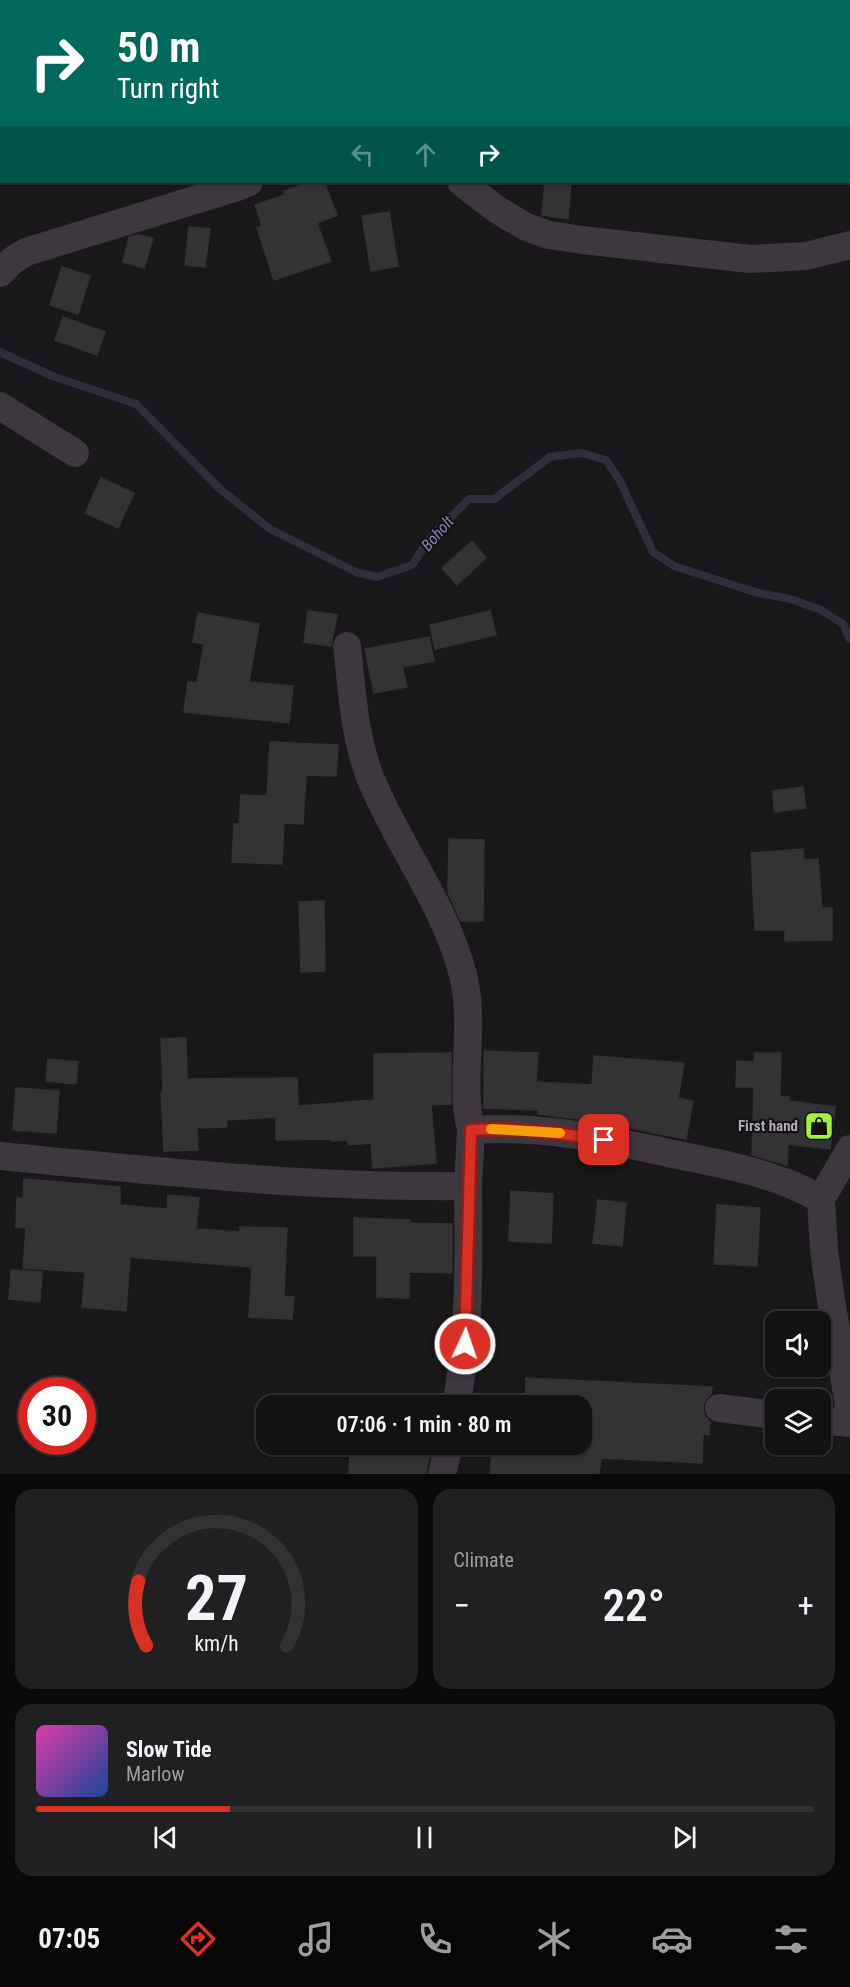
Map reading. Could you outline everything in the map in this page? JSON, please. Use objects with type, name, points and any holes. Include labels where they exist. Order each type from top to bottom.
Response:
[{"type":"street","points":[[0,273],[13,260],[26,252],[247,183]]},
{"type":"street","points":[[462,183],[526,228],[571,239],[750,259],[806,256],[850,245]]},
{"type":"street","points":[[0,406],[75,453]]},
{"type":"street","points":[[347,646],[357,735],[370,776],[390,819],[430,893],[464,977],[468,1029],[465,1106],[471,1130],[468,1186],[467,1325],[464,1364],[458,1395]]},
{"type":"street","points":[[471,1130],[500,1128],[550,1131],[622,1143],[783,1181],[821,1199]]},
{"type":"street","points":[[850,1149],[821,1199],[830,1290],[850,1411]]},
{"type":"street","points":[[0,1156],[168,1172],[361,1186],[468,1186]]},
{"type":"street","points":[[719,1408],[765,1414]]},
{"type":"street","points":[[831,1421],[850,1423]]},
{"type":"street","points":[[442,1474],[446,1455]]},
{"type":"building","points":[[308,183],[324,183],[337,215],[317,223],[331,261],[274,280],[257,228],[262,226],[255,205],[285,195],[284,191]]},
{"type":"building","points":[[545,183],[571,183],[568,219],[542,215]]},
{"type":"building","points":[[389,212],[398,266],[371,271],[362,216]]},
{"type":"building","points":[[189,227],[210,229],[205,267],[185,265]]},
{"type":"building","points":[[139,235],[153,238],[144,268],[123,262],[129,237]]},
{"type":"building","points":[[62,267],[90,276],[78,314],[50,305]]},
{"type":"building","points":[[63,317],[105,332],[97,355],[55,340]]},
{"type":"building","points":[[101,478],[134,493],[118,528],[85,513]]},
{"type":"building","points":[[472,541],[486,558],[457,585],[442,568]]},
{"type":"building","points":[[308,611],[337,615],[331,646],[304,642]]},
{"type":"building","points":[[490,611],[496,635],[435,649],[430,625]]},
{"type":"building","points":[[198,613],[259,624],[249,682],[293,686],[289,723],[184,712],[188,682],[197,683],[204,644],[193,642]]},
{"type":"building","points":[[429,637],[434,661],[402,667],[407,687],[374,693],[365,649]]},
{"type":"building","points":[[270,742],[338,745],[336,776],[306,775],[303,824],[284,823],[282,864],[232,862],[234,824],[239,824],[241,795],[267,796]]},
{"type":"building","points":[[803,787],[806,808],[774,812],[773,791]]},
{"type":"building","points":[[449,839],[484,840],[483,921],[461,921],[448,892]]},
{"type":"building","points":[[803,849],[804,860],[818,859],[822,908],[832,908],[832,940],[785,941],[785,930],[755,930],[751,853]]},
{"type":"building","points":[[324,901],[325,971],[301,972],[299,902]]},
{"type":"building","points":[[186,1038],[187,1079],[297,1078],[298,1106],[374,1100],[374,1054],[451,1053],[451,1104],[431,1105],[436,1163],[373,1168],[371,1143],[348,1145],[348,1140],[331,1141],[331,1139],[276,1140],[276,1117],[226,1120],[227,1127],[197,1128],[198,1150],[164,1151],[161,1039]]},
{"type":"building","points":[[484,1051],[538,1053],[536,1082],[592,1085],[594,1056],[684,1063],[678,1098],[693,1101],[686,1139],[595,1121],[538,1114],[538,1110],[484,1108]]},
{"type":"building","points":[[755,1053],[781,1053],[780,1097],[789,1097],[789,1101],[835,1107],[830,1149],[788,1144],[787,1165],[752,1155],[754,1087],[736,1087],[737,1061],[754,1062]]},
{"type":"building","points":[[48,1059],[78,1062],[76,1084],[46,1081]]},
{"type":"building","points":[[16,1088],[59,1091],[56,1133],[13,1130]]},
{"type":"building","points":[[24,1179],[120,1187],[120,1205],[167,1209],[168,1195],[199,1198],[196,1229],[240,1232],[240,1227],[287,1228],[284,1297],[294,1297],[292,1319],[249,1317],[252,1267],[130,1257],[126,1311],[82,1307],[85,1272],[23,1268],[26,1228],[16,1227],[17,1198],[23,1199]]},
{"type":"building","points":[[511,1191],[553,1194],[551,1243],[509,1241]]},
{"type":"building","points":[[598,1200],[626,1203],[622,1246],[593,1243]]},
{"type":"building","points":[[717,1205],[760,1208],[757,1266],[714,1264]]},
{"type":"building","points":[[354,1218],[452,1224],[452,1273],[409,1272],[409,1298],[377,1297],[377,1256],[354,1256]]},
{"type":"building","points":[[11,1270],[42,1272],[40,1302],[9,1299]]},
{"type":"building","points":[[526,1378],[712,1387],[711,1394],[703,1405],[704,1415],[710,1422],[709,1435],[703,1434],[702,1463],[601,1458],[599,1474],[490,1474],[492,1455],[592,1455],[592,1395],[525,1395]]},
{"type":"building","points":[[350,1455],[429,1455],[426,1474],[349,1474]]},
{"type":"waterway","name":"Boholt","points":[[0,352],[52,376],[136,404],[220,489],[270,529],[356,572],[377,577],[412,565],[430,538],[469,499],[494,499],[550,457],[582,453],[606,460],[620,481],[653,552],[674,566],[758,593],[791,599],[821,610],[843,624],[850,639]]},
{"type":"slow traffic","points":[[491,1129],[560,1133]]},
{"type":"place","name":"First hand","points":[[819,1126]]},
{"type":"route","points":[[465,1344],[471,1130],[500,1128],[550,1131],[604,1140]]}]
